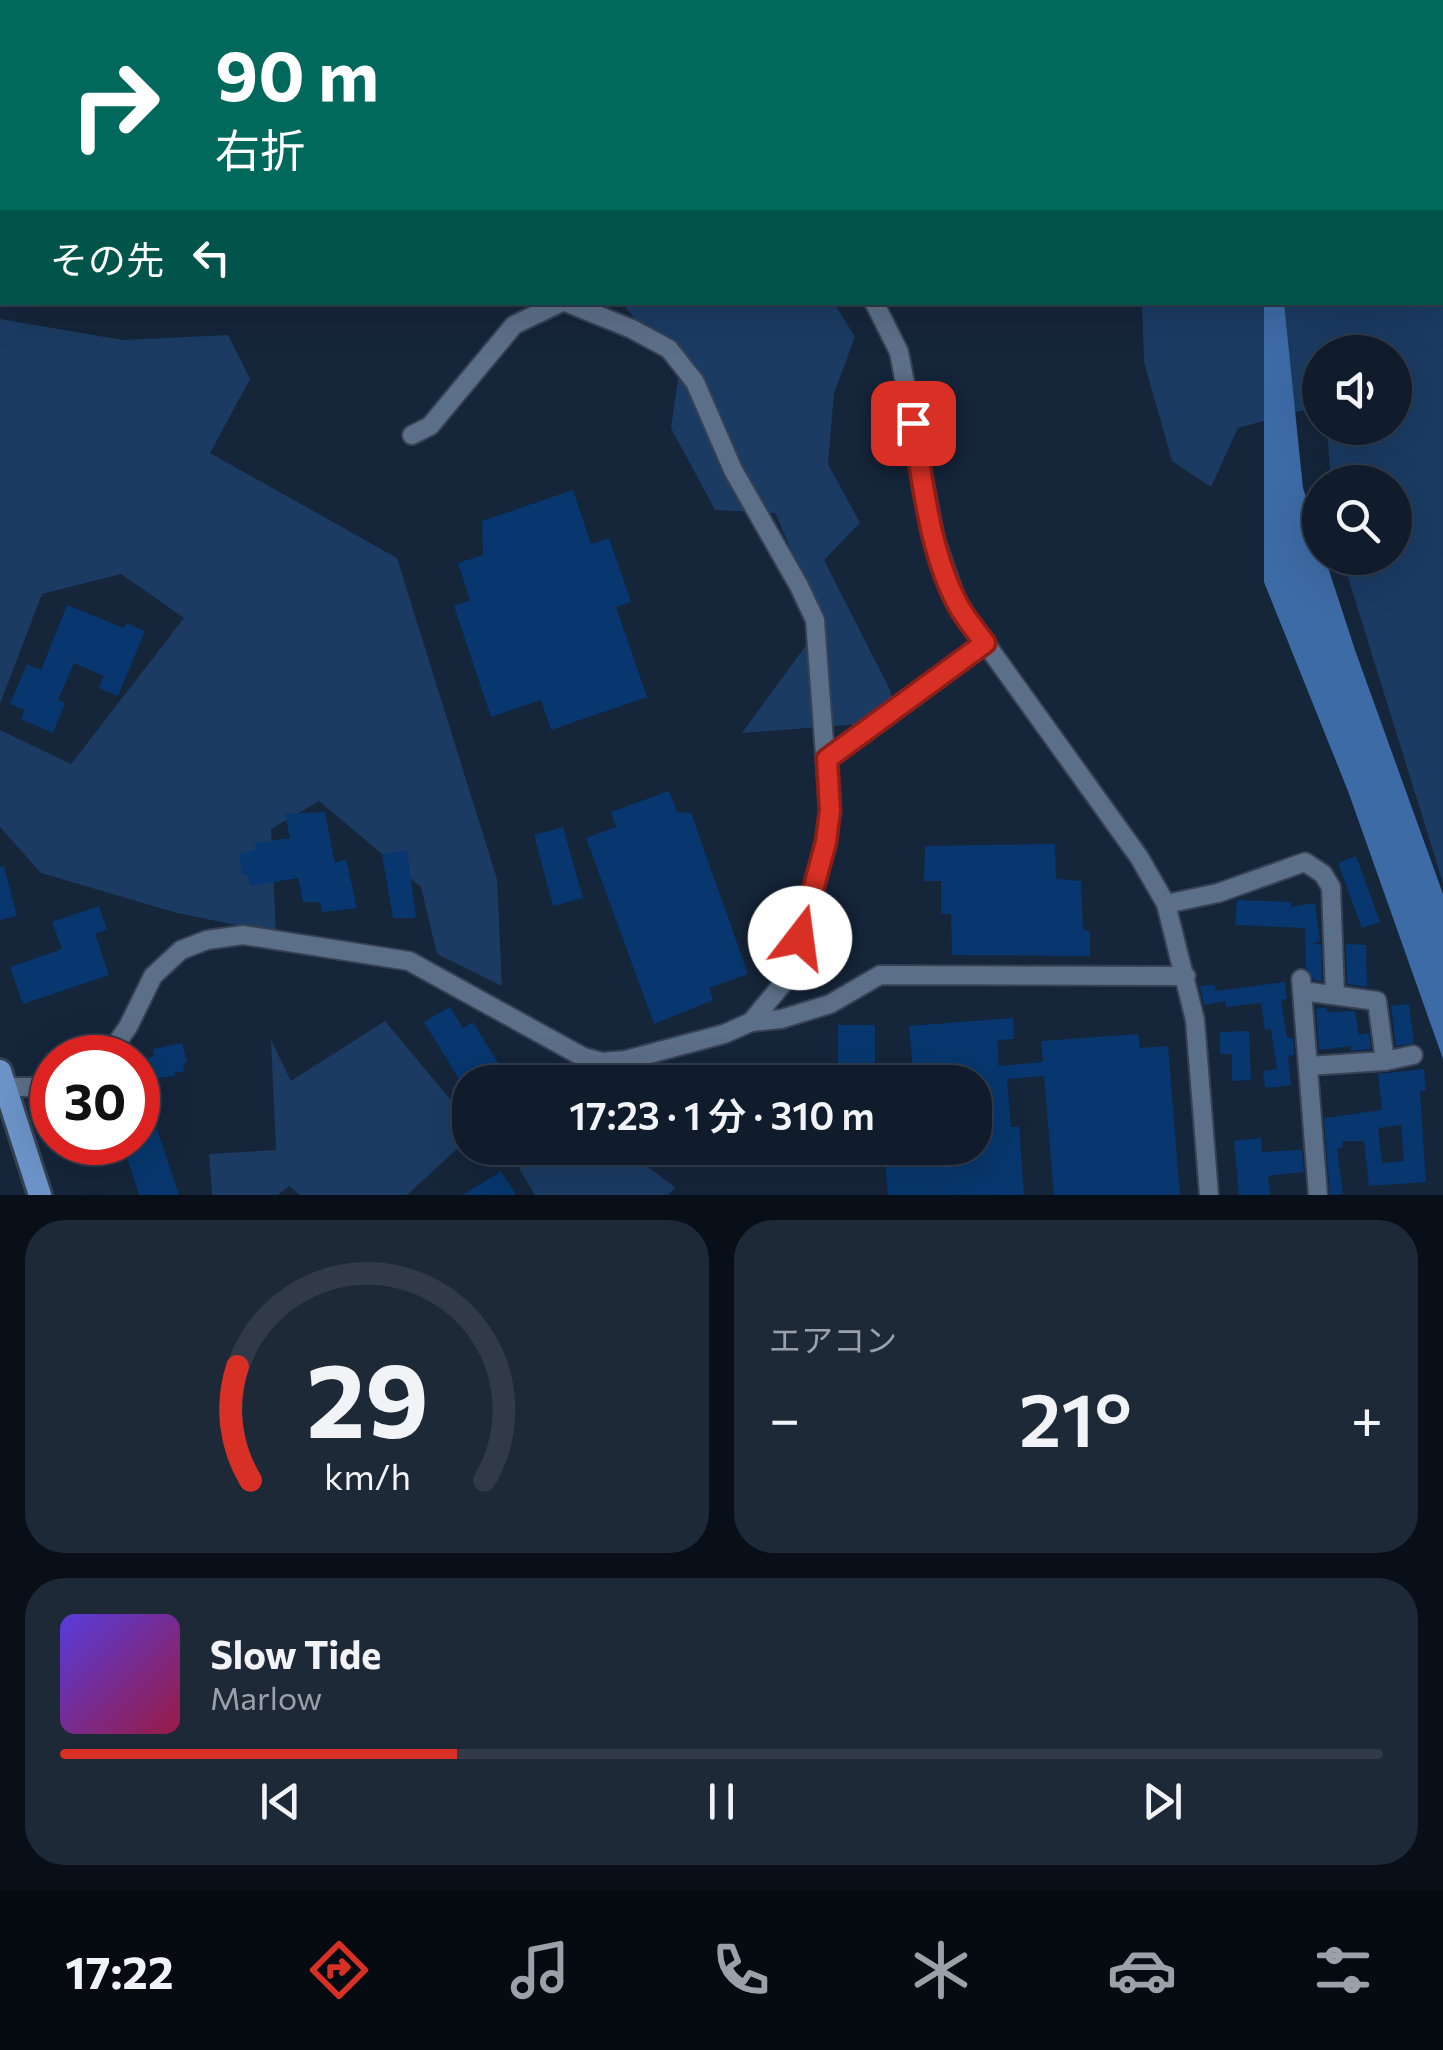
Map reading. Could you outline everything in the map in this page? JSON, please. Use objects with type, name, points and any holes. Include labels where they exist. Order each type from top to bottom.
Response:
[{"type":"main road","points":[[2,1079],[40,1195]]},
{"type":"street","points":[[412,436],[430,426],[514,325],[557,305]]},
{"type":"street","points":[[572,305],[632,329],[668,349],[695,382],[733,470],[815,620],[830,810],[826,842],[794,960],[785,981],[751,1022]]},
{"type":"street","points":[[876,305],[899,352],[927,501],[958,605],[1139,857],[1166,904],[1195,1020],[1209,1195]]},
{"type":"street","points":[[827,759],[985,643]]},
{"type":"street","points":[[1166,904],[1218,893],[1305,862],[1324,874],[1331,887],[1335,995]]},
{"type":"street","points":[[122,1035],[152,976],[180,950],[207,940],[243,935],[408,960],[583,1057],[602,1062],[830,1004],[880,975],[1186,976]]},
{"type":"street","points":[[1318,1195],[1301,985],[1377,1001],[1385,1061]]},
{"type":"street","points":[[1308,1066],[1413,1056]]},
{"type":"street","points":[[2,1079],[30,1083]]},
{"type":"shaded area","points":[[624,305],[835,305],[855,337],[834,393],[828,464],[860,523],[824,560],[890,690],[892,702],[866,715],[860,724],[742,733],[823,622],[775,513],[715,510],[671,428],[679,372]]},
{"type":"shaded area","points":[[1142,305],[1443,305],[1443,883],[1347,575],[1412,575],[1412,465],[1330,465],[1328,445],[1412,445],[1412,335],[1302,335],[1302,411],[1238,428],[1211,487],[1172,461],[1144,362]]},
{"type":"shaded area","points":[[1264,305],[1284,305],[1302,478],[1302,575],[1331,575],[1443,894],[1443,1059],[1348,791],[1264,582]]},
{"type":"shaded area","points":[[0,319],[123,340],[228,335],[250,379],[210,453],[397,558],[497,879],[502,986],[437,954],[421,887],[319,801],[271,829],[276,933],[177,913],[41,873],[0,827],[0,730],[71,764],[184,618],[121,574],[42,594],[0,704]]},
{"type":"shaded area","points":[[385,1021],[452,1101],[452,1154],[407,1195],[300,1195],[289,1186],[278,1195],[212,1195],[209,1154],[276,1150],[271,1040],[291,1081]]},
{"type":"shaded area","points":[[517,1165],[646,1165],[676,1188],[667,1195],[535,1195]]},
{"type":"building","points":[[573,490],[591,544],[609,538],[631,602],[616,607],[647,697],[551,730],[541,700],[491,717],[454,606],[470,600],[458,563],[483,555],[482,521]]},
{"type":"building","points":[[67,605],[124,628],[126,623],[145,631],[118,696],[99,688],[104,676],[74,663],[58,700],[65,703],[53,733],[21,719],[25,710],[10,704],[27,664],[41,670]]},
{"type":"building","points":[[669,791],[677,812],[691,813],[748,974],[709,988],[713,1000],[654,1024],[586,838],[616,827],[611,812]]},
{"type":"building","points":[[325,812],[335,863],[346,859],[357,908],[322,912],[320,902],[303,902],[298,878],[251,886],[248,875],[242,875],[239,854],[256,850],[255,843],[290,838],[285,814]]},
{"type":"building","points":[[563,827],[583,898],[553,906],[534,835]]},
{"type":"building","points":[[1055,844],[1056,879],[1081,881],[1083,930],[1090,931],[1090,956],[952,955],[951,914],[941,914],[941,881],[924,881],[925,846]]},
{"type":"building","points":[[407,850],[416,918],[393,918],[382,854]]},
{"type":"building","points":[[1356,856],[1380,922],[1362,928],[1338,863]]},
{"type":"building","points":[[4,866],[17,916],[0,920],[0,867]]},
{"type":"building","points":[[1237,900],[1291,902],[1291,907],[1315,903],[1320,941],[1312,944],[1321,944],[1322,981],[1314,980],[1306,968],[1305,928],[1235,925]]},
{"type":"building","points":[[99,906],[107,929],[95,934],[109,975],[23,1004],[10,967],[62,949],[52,922]]},
{"type":"building","points":[[1346,944],[1366,945],[1367,987],[1347,984]]},
{"type":"building","points":[[1285,982],[1287,999],[1281,1000],[1287,1038],[1293,1038],[1294,1055],[1288,1056],[1291,1085],[1265,1088],[1263,1071],[1277,1069],[1271,1029],[1265,1030],[1261,1003],[1226,1007],[1225,1001],[1204,1005],[1200,986],[1215,985],[1216,991]]},
{"type":"building","points":[[1409,1004],[1414,1043],[1396,1046],[1391,1006]]},
{"type":"building","points":[[450,1007],[463,1028],[473,1022],[499,1065],[452,1068],[424,1022]]},
{"type":"building","points":[[1326,1007],[1327,1012],[1355,1011],[1359,1035],[1369,1033],[1371,1049],[1351,1051],[1351,1046],[1319,1050],[1316,1009]]},
{"type":"building","points":[[1013,1018],[1014,1039],[997,1040],[999,1066],[1043,1062],[1041,1041],[1138,1034],[1140,1048],[1168,1046],[1180,1195],[1054,1195],[1044,1076],[1007,1079],[1011,1127],[1019,1127],[1024,1195],[888,1195],[885,1165],[992,1165],[992,1065],[912,1065],[909,1026]]},
{"type":"building","points":[[838,1025],[875,1025],[875,1065],[838,1065]]},
{"type":"building","points":[[1249,1031],[1251,1080],[1232,1081],[1232,1054],[1220,1054],[1220,1032]]},
{"type":"building","points":[[182,1043],[187,1062],[183,1063],[184,1071],[160,1078],[160,1048]]},
{"type":"building","points":[[1424,1069],[1426,1090],[1420,1091],[1426,1182],[1369,1186],[1364,1141],[1343,1141],[1342,1148],[1337,1148],[1343,1194],[1330,1195],[1324,1118],[1382,1110],[1378,1074]],"holes":[[[1401,1125],[1404,1161],[1382,1163],[1378,1128]]]},
{"type":"building","points":[[160,1138],[179,1195],[139,1195],[129,1165],[160,1165]]},
{"type":"building","points":[[1261,1138],[1262,1152],[1302,1150],[1304,1172],[1268,1176],[1270,1195],[1239,1195],[1234,1141]]},
{"type":"building","points":[[501,1171],[516,1195],[463,1195]]},
{"type":"route","points":[[800,938],[826,842],[830,810],[827,759],[985,643],[958,605],[948,580],[923,482],[913,423]]}]
